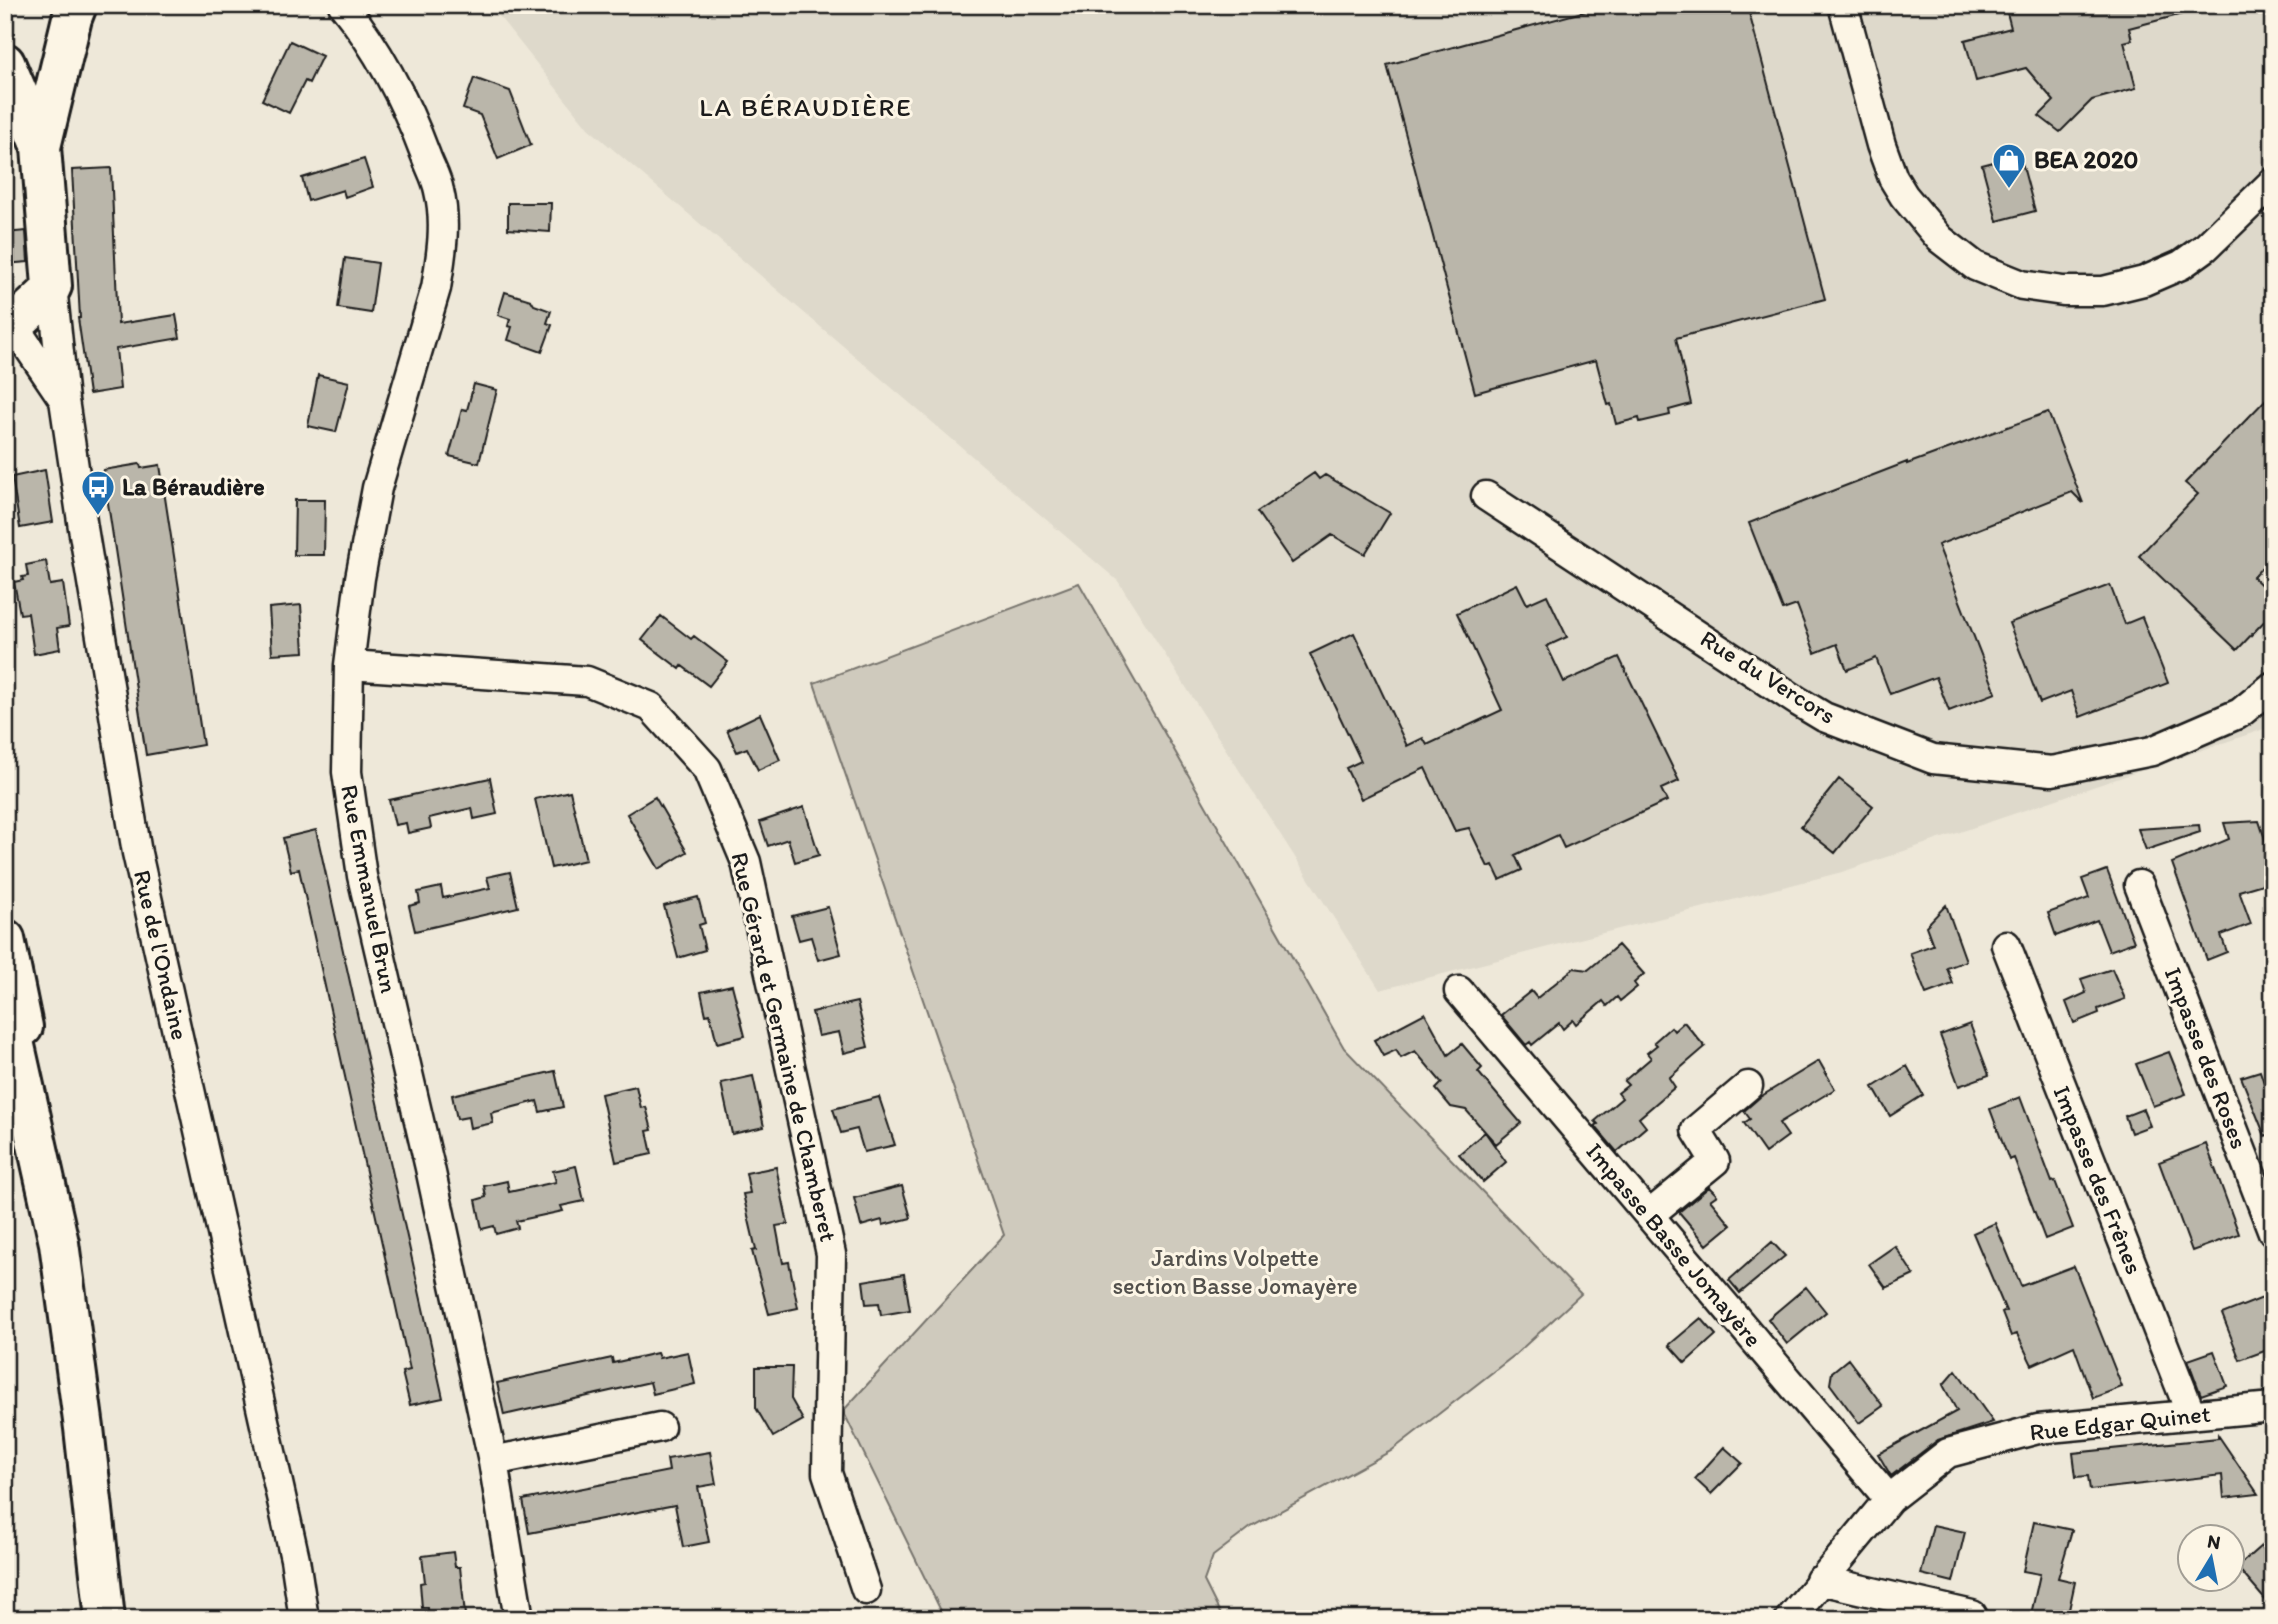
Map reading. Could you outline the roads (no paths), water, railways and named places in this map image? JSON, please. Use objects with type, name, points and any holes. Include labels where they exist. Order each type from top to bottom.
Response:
[{"type":"main road","points":[[41,147],[10,86],[74,11]]},
{"type":"main road","points":[[5,323],[18,321],[52,286],[41,147],[74,11]]},
{"type":"main road","points":[[5,939],[23,1020],[13,1101],[59,1243],[106,1619]]},
{"type":"main road","points":[[5,1001],[13,1101],[65,1456],[81,1619]]},
{"type":"street","name":"Rue Emmanuel Brun","points":[[343,5],[368,37],[414,122],[439,191],[443,224],[436,288],[377,488],[360,578],[349,665],[347,772],[362,876],[430,1168],[493,1461],[519,1619]]},
{"type":"street","points":[[1843,5],[1892,178],[1940,239],[1975,266],[2022,285],[2063,290],[2103,291],[2144,281],[2181,265],[2206,247],[2273,182]]},
{"type":"street","name":"Rue de l'Ondaine","points":[[52,286],[64,400],[137,853],[295,1559],[304,1619]]},
{"type":"street","points":[[5,334],[22,338],[64,400]]},
{"type":"street","name":"Rue du Vercors","points":[[1486,496],[1816,712],[1933,759],[2052,771],[2152,751],[2240,713],[2273,686]]},
{"type":"street","name":"Rue Gérard et Germaine de Chamberet","points":[[349,665],[587,681],[651,707],[707,769],[746,862],[831,1254],[827,1474],[866,1590]]},
{"type":"street","name":"Impasse des Roses","points":[[2139,885],[2273,1231]]},
{"type":"street","name":"Impasse des Frênes","points":[[2006,945],[2191,1414]]},
{"type":"street","name":"Impasse Basse Jomayère","points":[[1459,991],[1889,1499]]},
{"type":"street","points":[[1648,1215],[1715,1161],[1696,1130],[1748,1086]]},
{"type":"street","name":"Rue Edgar Quinet","points":[[1790,1619],[1889,1499],[1948,1453],[2038,1429],[2273,1407]]},
{"type":"street","points":[[493,1461],[660,1427]]},
{"type":"street","points":[[1820,1580],[1972,1615],[1974,1619]]},
{"type":"place","name":"BEA 2020","points":[[2009,190]]},
{"type":"place","name":"La Béraudière","points":[[98,517]]},
{"type":"district","name":"LA BÉRAUDIÈRE","points":[[806,107]]},
{"type":"park label","name":"Jardins Volpette section Basse Jomayère","points":[[1235,1272]]}]
